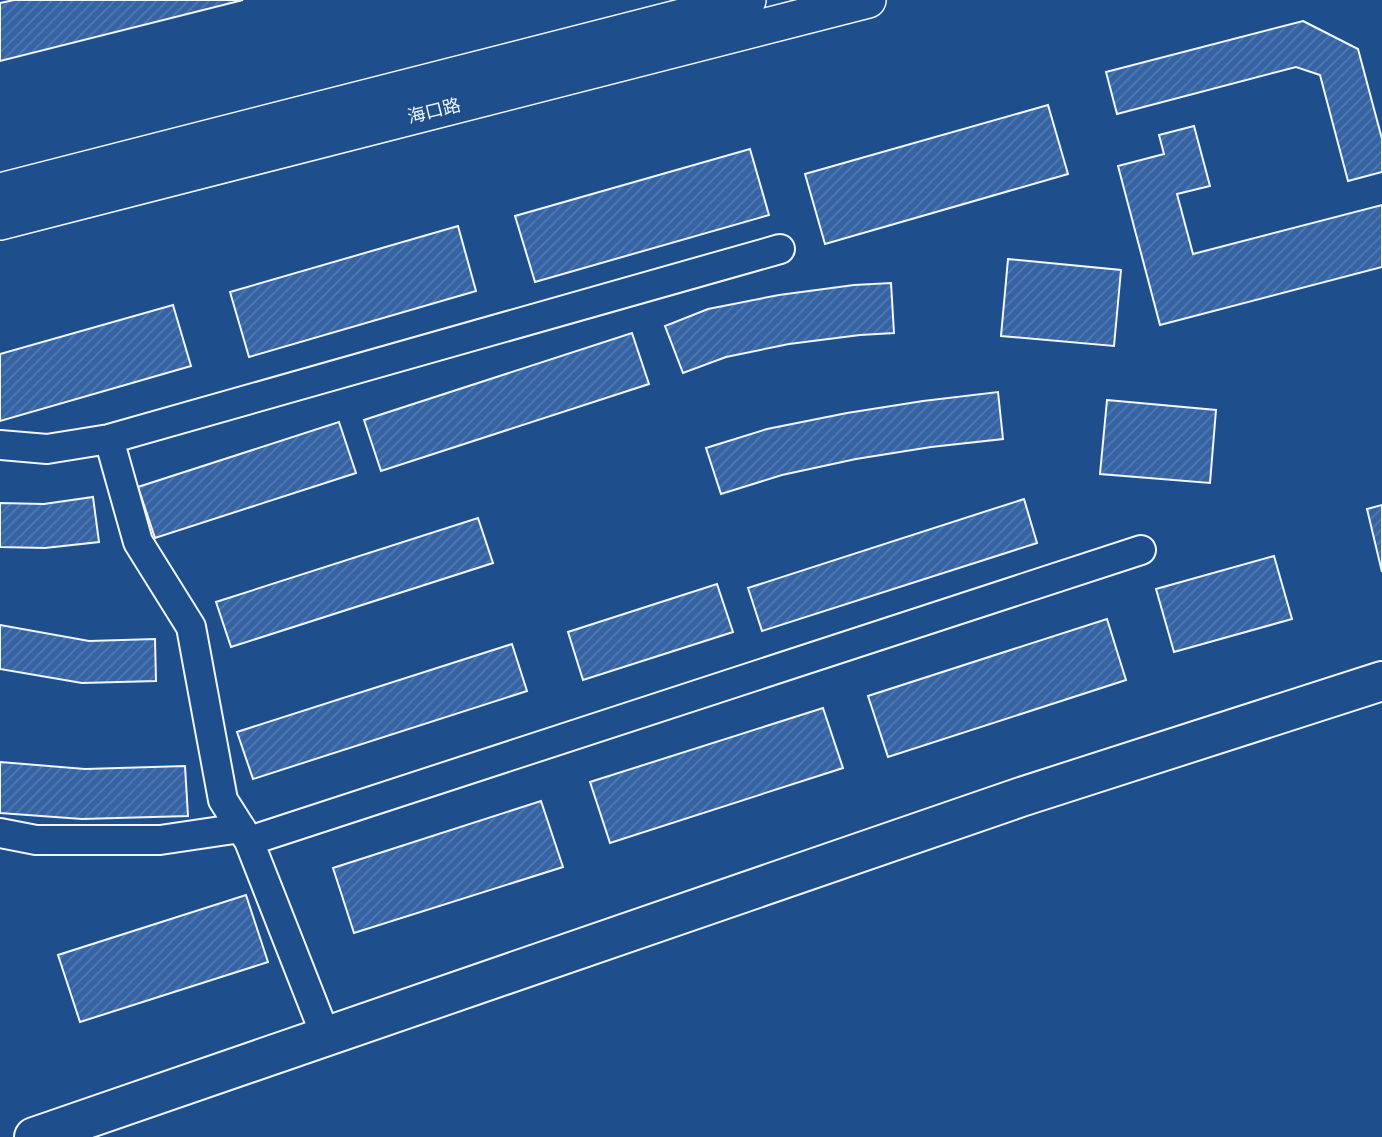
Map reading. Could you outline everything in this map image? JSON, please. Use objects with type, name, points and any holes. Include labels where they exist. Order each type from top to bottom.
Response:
[{"type":"highway","points":[[34,1137],[1021,797],[1382,681]]},
{"type":"main road","name":"海口路","points":[[0,191],[748,0]]},
{"type":"main road","name":"海口路","points":[[0,222],[868,0]]},
{"type":"street","points":[[0,445],[47,449],[109,439],[780,249]]},
{"type":"street","points":[[109,439],[138,542],[191,626],[223,800],[245,835],[326,1037]]},
{"type":"street","points":[[0,833],[36,840],[160,840],[245,835],[1141,550]]},
{"type":"building","points":[[14,0],[243,0],[0,61],[0,3]]},
{"type":"building","points":[[1303,21],[1358,49],[1382,139],[1382,172],[1348,181],[1320,75],[1296,67],[1117,114],[1106,72]]},
{"type":"building","points":[[1048,105],[1068,174],[825,244],[805,174]]},
{"type":"building","points":[[1194,126],[1210,186],[1177,194],[1193,254],[1382,205],[1382,267],[1160,325],[1118,166],[1164,154],[1159,135]]},
{"type":"building","points":[[750,149],[769,215],[535,282],[515,216]]},
{"type":"building","points":[[458,226],[476,291],[249,357],[230,292]]},
{"type":"building","points":[[1008,259],[1121,270],[1114,346],[1001,336]]},
{"type":"building","points":[[891,283],[894,333],[789,344],[726,357],[683,373],[665,326],[708,309],[779,295]]},
{"type":"building","points":[[173,305],[191,366],[0,421],[0,354]]},
{"type":"building","points":[[632,333],[649,384],[381,471],[364,420]]},
{"type":"building","points":[[998,392],[1003,439],[856,459],[782,475],[721,494],[706,448],[767,429],[847,413]]},
{"type":"building","points":[[1107,400],[1216,410],[1210,483],[1100,474]]},
{"type":"building","points":[[339,422],[356,473],[155,538],[138,487]]},
{"type":"building","points":[[93,497],[99,542],[45,548],[0,547],[0,503],[44,504]]},
{"type":"building","points":[[1024,499],[1037,543],[762,631],[748,588]]},
{"type":"building","points":[[1382,505],[1382,572],[1367,509]]},
{"type":"building","points":[[478,518],[493,563],[231,647],[216,602]]},
{"type":"building","points":[[1274,556],[1292,619],[1174,652],[1156,589]]},
{"type":"building","points":[[717,584],[733,632],[583,680],[568,632]]},
{"type":"building","points":[[1107,619],[1126,680],[888,757],[868,696]]},
{"type":"building","points":[[0,625],[89,641],[155,639],[156,681],[82,683],[0,669]]},
{"type":"building","points":[[512,644],[527,691],[253,779],[237,732]]},
{"type":"building","points":[[823,708],[843,768],[610,843],[590,782]]},
{"type":"building","points":[[0,762],[85,769],[185,766],[188,816],[82,819],[0,813]]},
{"type":"building","points":[[541,801],[563,867],[354,933],[333,868]]},
{"type":"building","points":[[246,895],[268,962],[80,1022],[58,955]]}]
